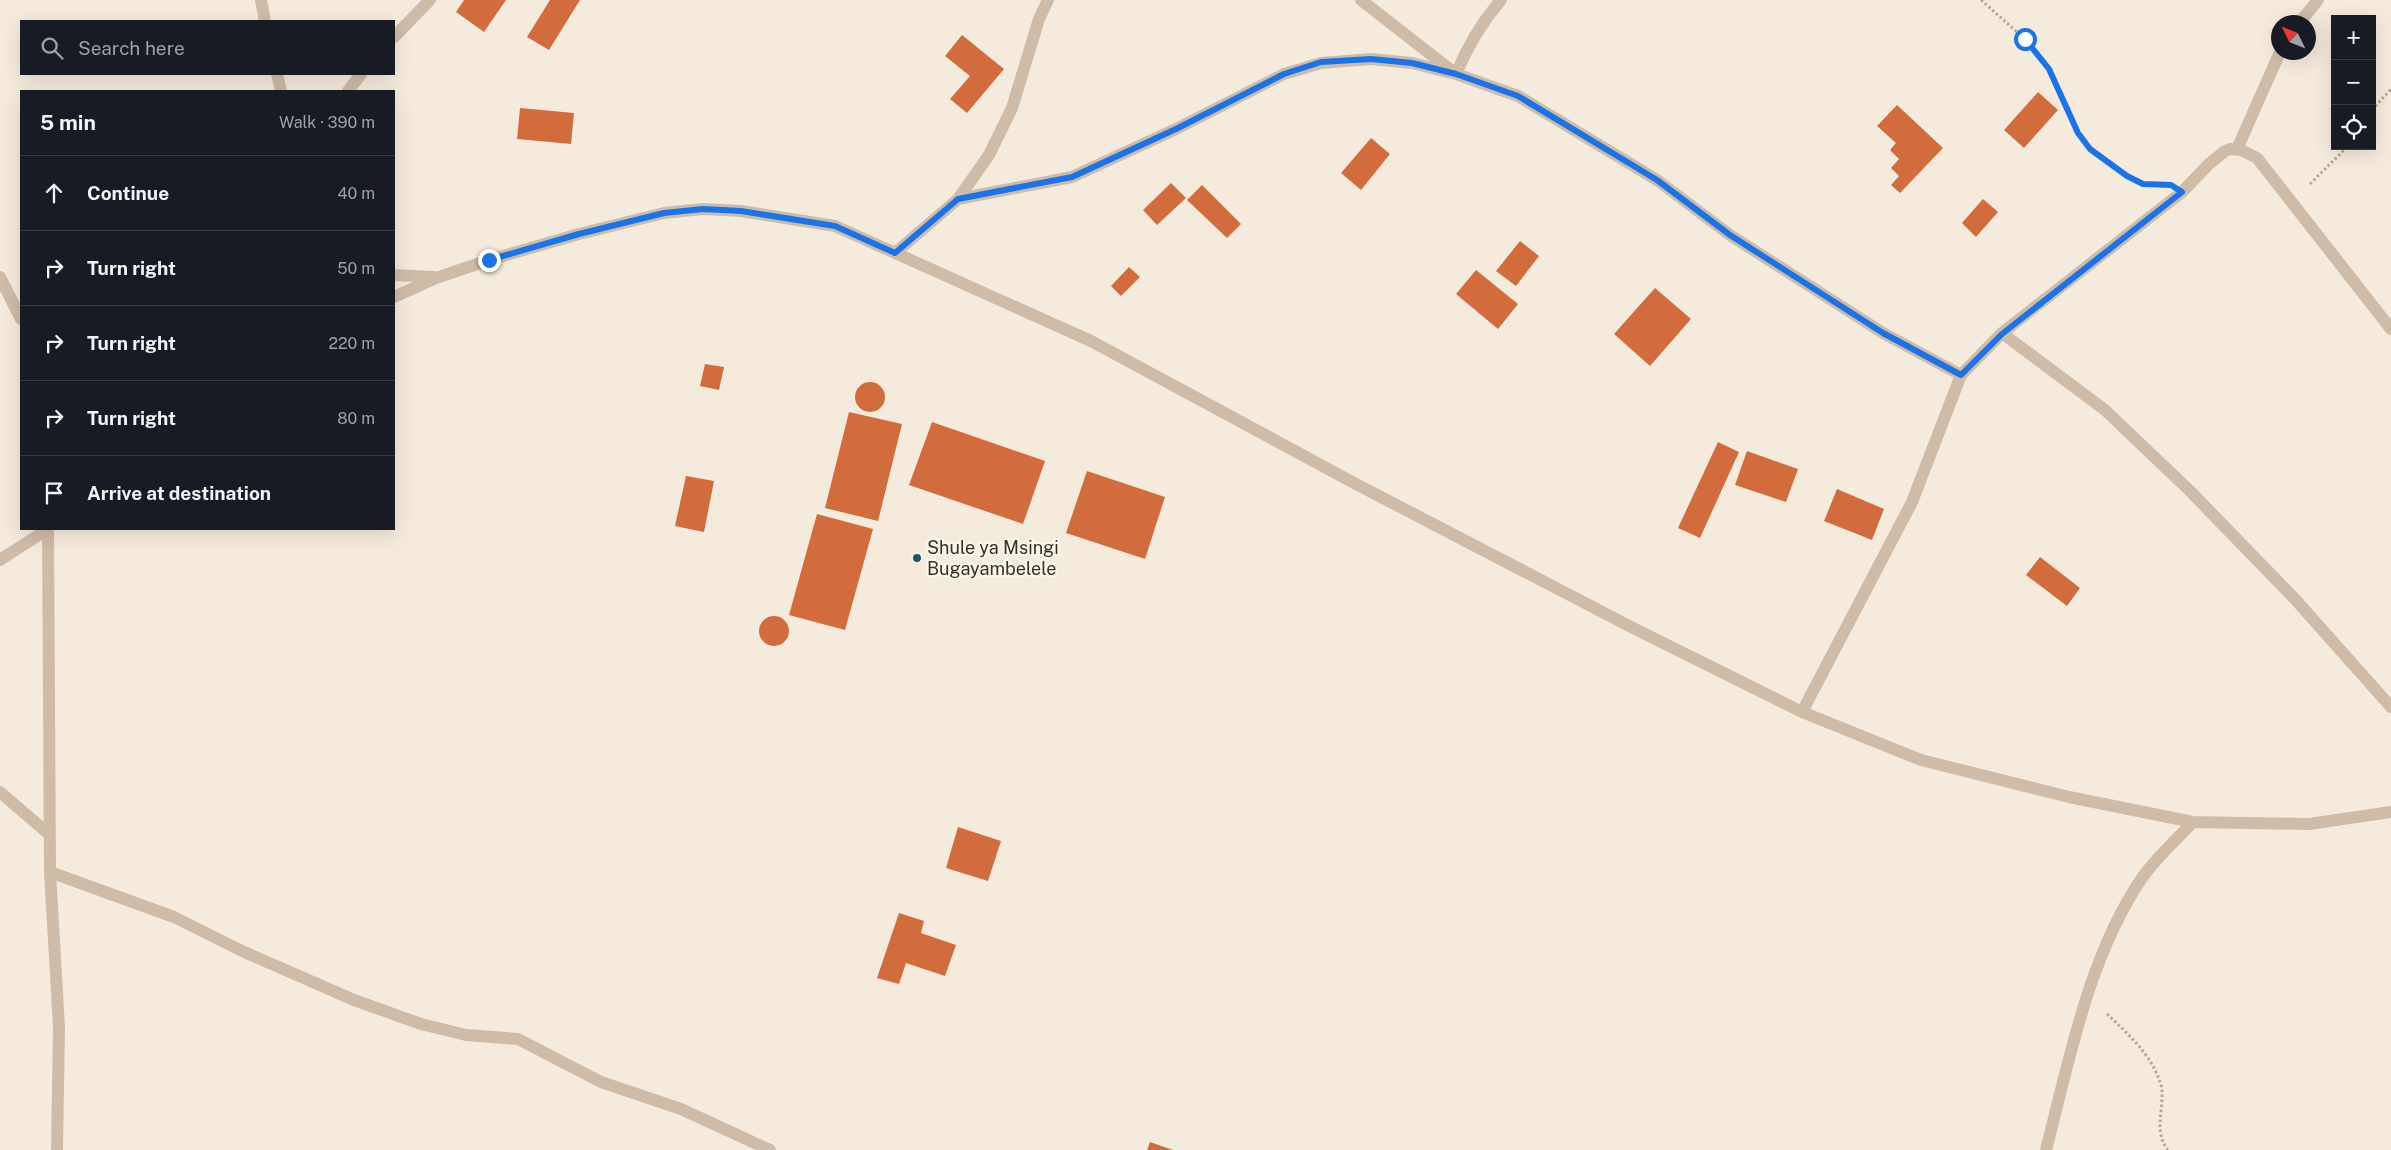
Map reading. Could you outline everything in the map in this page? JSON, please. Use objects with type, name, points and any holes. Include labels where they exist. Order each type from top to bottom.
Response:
[{"type":"street","points":[[261,0],[265,20]]},
{"type":"street","points":[[395,36],[430,0]]},
{"type":"street","points":[[895,253],[958,199],[989,155],[1012,108],[1039,19],[1048,0]]},
{"type":"street","points":[[1361,0],[1456,74]]},
{"type":"street","points":[[1456,74],[1467,47],[1476,32],[1501,0]]},
{"type":"street","points":[[2306,15],[2318,0]]},
{"type":"street","points":[[958,199],[1072,177],[1176,129],[1284,74],[1321,62],[1371,59],[1412,63],[1456,74],[1518,96],[1604,146],[1657,180],[1730,235],[1883,333],[1961,375]]},
{"type":"street","points":[[2237,149],[2276,60]]},
{"type":"street","points":[[277,75],[280,90]]},
{"type":"street","points":[[349,90],[359,75]]},
{"type":"street","points":[[1802,712],[1912,502],[1961,375],[2002,334],[2182,192],[2230,149],[2245,151],[2257,158],[2391,329]]},
{"type":"street","points":[[395,297],[436,278],[489,260],[579,234],[664,213],[703,209],[741,211],[835,226],[1091,341],[1365,489],[1633,628],[1802,712],[1921,760],[2069,797],[2193,822],[2310,824],[2391,812]]},
{"type":"street","points":[[395,275],[436,278]]},
{"type":"street","points":[[0,278],[4,295],[20,318]]},
{"type":"street","points":[[4,295],[20,296]]},
{"type":"street","points":[[2002,334],[2105,410],[2189,490],[2294,598],[2391,707]]},
{"type":"street","points":[[0,560],[46,530]]},
{"type":"street","points":[[48,530],[50,872],[59,1027],[58,1150]]},
{"type":"street","points":[[0,792],[50,835]]},
{"type":"street","points":[[2046,1150],[2088,996],[2118,919],[2137,886],[2166,850],[2193,822]]},
{"type":"street","points":[[50,872],[174,917],[242,951],[354,1000],[421,1024],[466,1035],[518,1039],[601,1082],[681,1109],[770,1150]]},
{"type":"path","points":[[1981,0],[2025,39],[2049,69],[2078,133],[2090,149],[2127,176],[2143,184],[2171,185],[2182,192]]},
{"type":"path","points":[[2376,106],[2391,89]]},
{"type":"path","points":[[2292,202],[2344,150]]},
{"type":"path","points":[[2088,996],[2139,1045],[2154,1068],[2161,1087],[2159,1114],[2162,1138],[2168,1150]]},
{"type":"building","points":[[464,0],[506,0],[484,32],[456,12]]},
{"type":"building","points":[[550,0],[580,0],[549,50],[527,37]]},
{"type":"building","points":[[962,35],[1004,69],[967,113],[950,99],[970,76],[945,56]]},
{"type":"building","points":[[2038,92],[2058,110],[2024,148],[2004,130]]},
{"type":"building","points":[[1897,105],[1943,148],[1900,193],[1891,185],[1899,176],[1891,168],[1899,159],[1890,150],[1896,143],[1877,126]]},
{"type":"building","points":[[520,108],[574,113],[571,144],[517,139]]},
{"type":"building","points":[[1371,138],[1390,154],[1361,190],[1341,173]]},
{"type":"building","points":[[1171,183],[1186,198],[1157,225],[1143,210]]},
{"type":"building","points":[[1202,185],[1241,224],[1227,238],[1187,200]]},
{"type":"building","points":[[1983,199],[1998,212],[1976,237],[1962,223]]},
{"type":"building","points":[[1520,241],[1539,256],[1516,286],[1496,271]]},
{"type":"building","points":[[1129,267],[1140,277],[1121,296],[1111,286]]},
{"type":"building","points":[[1476,270],[1518,304],[1498,329],[1456,294]]},
{"type":"building","points":[[1655,288],[1691,319],[1650,366],[1614,334]]},
{"type":"building","points":[[705,364],[724,367],[719,390],[700,386]]},
{"type":"building","points":[[870,382],[881,386],[885,397],[881,408],[870,412],[859,408],[855,397],[859,386]]},
{"type":"building","points":[[849,412],[902,424],[878,521],[825,508]]},
{"type":"building","points":[[932,422],[1045,461],[1023,524],[909,485]]},
{"type":"building","points":[[1718,442],[1739,452],[1700,538],[1678,528]]},
{"type":"building","points":[[1747,451],[1798,469],[1786,502],[1735,485]]},
{"type":"building","points":[[1087,471],[1165,497],[1145,559],[1066,533]]},
{"type":"building","points":[[686,476],[714,481],[704,532],[675,526]]},
{"type":"building","points":[[1837,489],[1884,509],[1872,540],[1824,521]]},
{"type":"building","points":[[817,514],[873,529],[845,630],[789,615]]},
{"type":"building","points":[[2040,557],[2080,588],[2067,606],[2026,575]]},
{"type":"building","points":[[774,616],[785,620],[789,631],[785,642],[774,646],[763,642],[759,631],[763,620]]},
{"type":"building","points":[[958,827],[1001,841],[988,881],[946,868]]},
{"type":"building","points":[[899,913],[924,921],[921,933],[956,945],[945,976],[906,963],[899,984],[877,978]]},
{"type":"building","points":[[1150,1142],[1173,1150],[1147,1150]]},
{"type":"place","name":"Shule ya Msingi Bugayambelele","points":[[917,558]]},
{"type":"route","points":[[489,260],[579,234],[664,213],[703,209],[741,211],[835,226],[895,253],[958,199],[1072,177],[1176,129],[1284,74],[1321,62],[1371,59],[1412,63],[1456,74],[1518,96],[1629,161],[1730,235],[1883,333],[1961,375],[2002,334],[2182,192],[2171,185],[2143,184],[2107,163],[2090,149],[2078,133],[2049,69],[2025,39]]}]
